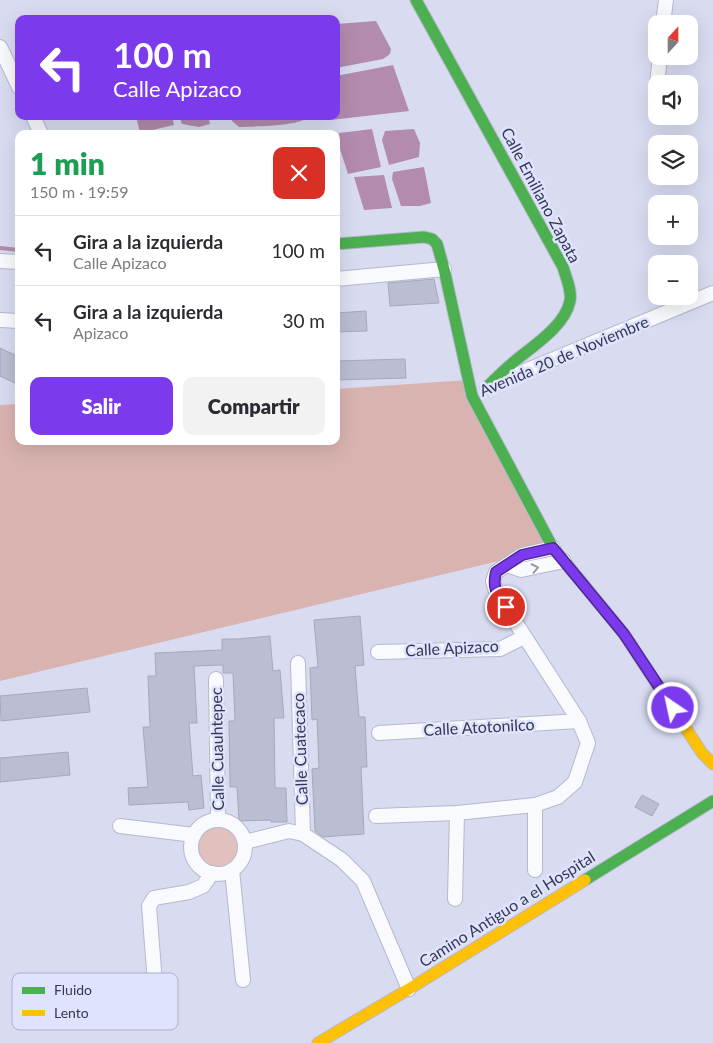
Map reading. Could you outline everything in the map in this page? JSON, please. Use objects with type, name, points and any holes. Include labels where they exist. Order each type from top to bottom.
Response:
[{"type":"street","name":"Calle Emiliano Zapata","points":[[416,0],[563,267],[568,283],[570,301],[556,327],[486,388]]},
{"type":"street","points":[[664,15],[666,0]]},
{"type":"street","points":[[0,47],[15,79]]},
{"type":"street","points":[[340,244],[424,237],[432,239],[437,244],[472,396],[553,548],[624,634],[702,753],[713,764]]},
{"type":"street","points":[[0,261],[15,262]]},
{"type":"street","points":[[340,279],[444,269]]},
{"type":"street","name":"Avenida 20 de Noviembre","points":[[472,396],[486,388],[713,294]]},
{"type":"street","points":[[0,320],[15,321]]},
{"type":"street","points":[[376,816],[457,813],[534,806],[558,797],[575,782],[588,743],[579,721],[496,592],[493,581],[496,572],[522,555],[553,548]]},
{"type":"street","points":[[507,565],[521,570],[564,562]]},
{"type":"street","name":"Calle Apizaco","points":[[378,652],[500,649],[524,637]]},
{"type":"street","name":"Calle Cuatecaco","points":[[298,663],[303,834]]},
{"type":"street","name":"Calle Cuauhtepec","points":[[216,679],[218,819]]},
{"type":"street","name":"Calle Atotonilco","points":[[378,733],[579,721]]},
{"type":"street","name":"Camino Antiguo a el Hospital","points":[[318,1043],[713,801]]},
{"type":"street","points":[[534,806],[535,870]]},
{"type":"street","points":[[455,899],[457,813]]},
{"type":"street","points":[[218,819],[236,826],[242,833],[245,842],[243,858],[239,865],[226,873],[219,874],[201,868],[194,858],[191,846],[194,835],[204,824],[218,819]]},
{"type":"street","points":[[120,826],[194,835]]},
{"type":"street","points":[[245,842],[289,831],[303,834],[342,860],[362,881],[409,988]]},
{"type":"street","points":[[232,870],[243,980]]},
{"type":"street","points":[[154,973],[149,906],[154,898],[189,892],[202,886],[212,873]]},
{"type":"shaded area","points":[[376,21],[391,49],[390,54],[383,59],[340,67],[340,24]]},
{"type":"shaded area","points":[[393,65],[409,111],[340,119],[340,75]]},
{"type":"shaded area","points":[[137,120],[173,120],[174,125],[153,130],[139,130]]},
{"type":"shaded area","points":[[180,120],[209,120],[210,124],[199,127],[182,124]]},
{"type":"shaded area","points":[[305,120],[287,124],[239,127],[232,121]]},
{"type":"shaded area","points":[[372,129],[381,167],[348,174],[340,149],[340,133]]},
{"type":"shaded area","points":[[414,129],[420,143],[419,157],[389,165],[382,140],[385,131]]},
{"type":"shaded area","points":[[424,167],[431,203],[420,206],[401,206],[392,179],[393,172]]},
{"type":"shaded area","points":[[384,175],[392,208],[364,210],[354,177]]},
{"type":"shaded area","points":[[468,380],[553,548],[0,681],[0,405],[15,404],[15,445],[340,445],[340,389]]},
{"type":"shaded area","points":[[218,826],[233,832],[239,847],[233,862],[218,868],[203,862],[197,847],[203,832]]},
{"type":"building","points":[[434,279],[439,303],[390,306],[388,283]]},
{"type":"building","points":[[366,311],[367,331],[340,332],[340,313]]},
{"type":"building","points":[[0,348],[15,355],[15,383],[0,376]]},
{"type":"building","points":[[405,359],[406,378],[340,380],[340,361]]},
{"type":"building","points":[[360,616],[364,665],[355,666],[359,717],[365,717],[367,767],[361,767],[364,834],[323,837],[315,831],[312,769],[319,768],[317,719],[312,720],[310,668],[318,667],[314,620]]},
{"type":"building","points":[[270,636],[273,671],[280,670],[284,718],[274,718],[275,788],[286,788],[287,822],[271,822],[271,820],[239,821],[237,787],[230,787],[229,721],[235,721],[233,673],[223,673],[223,665],[194,666],[197,723],[189,723],[193,776],[201,775],[204,808],[189,810],[188,802],[129,805],[128,788],[148,787],[143,727],[150,727],[148,676],[156,676],[155,653],[222,650],[222,639]]},
{"type":"building","points":[[87,688],[90,712],[1,721],[0,696]]},
{"type":"building","points":[[68,752],[70,775],[0,782],[0,758]]},
{"type":"building","points":[[642,795],[659,804],[652,816],[635,807]]},
{"type":"waterway","points":[[0,248],[15,250]]},
{"type":"traffic: fast","points":[[416,0],[563,267],[569,288],[570,301],[562,319],[547,335],[486,388]]},
{"type":"traffic: fast","points":[[340,244],[424,237],[432,239],[437,244],[472,396],[553,548],[584,585]]},
{"type":"traffic: fast","points":[[585,880],[713,801]]},
{"type":"traffic: slow","points":[[584,585],[624,634],[702,753],[713,764]]},
{"type":"traffic: slow","points":[[318,1043],[585,880]]},
{"type":"route","points":[[506,607],[496,592],[493,581],[496,572],[522,555],[553,548],[624,634],[673,708]]}]
